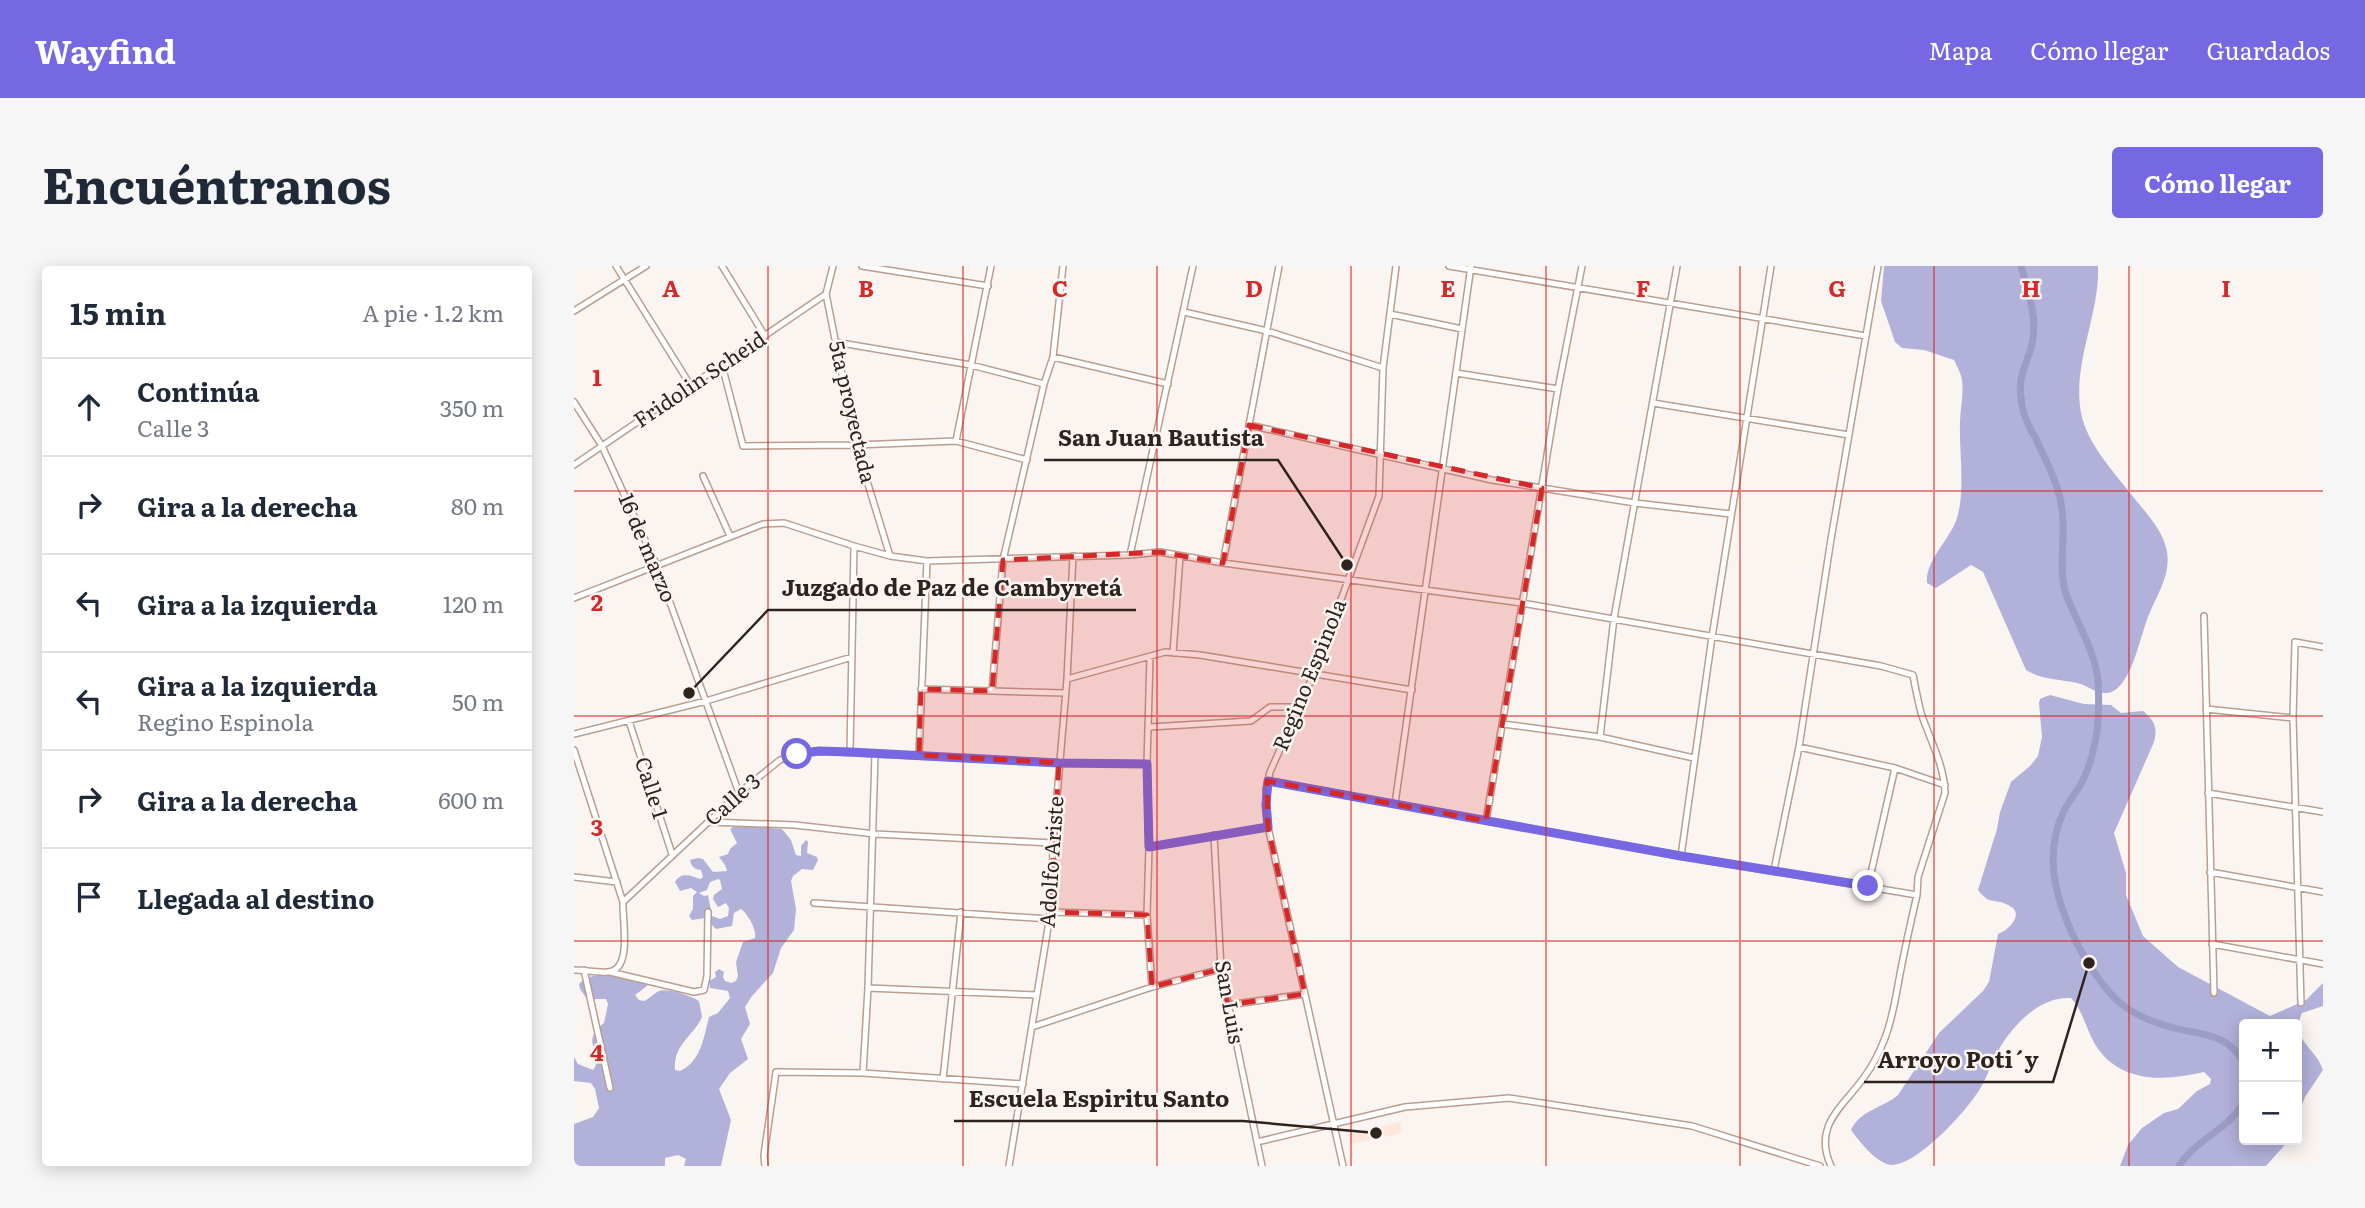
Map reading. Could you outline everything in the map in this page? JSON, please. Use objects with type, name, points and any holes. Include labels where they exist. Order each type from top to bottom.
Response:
[{"type":"street","points":[[616,266],[691,386]]},
{"type":"street","points":[[574,311],[646,266]]},
{"type":"street","points":[[722,266],[765,336]]},
{"type":"street","name":"5ta proyectada","points":[[833,266],[826,294],[835,342],[856,445],[890,556]]},
{"type":"street","points":[[862,266],[988,286]]},
{"type":"street","points":[[956,441],[991,266]]},
{"type":"street","points":[[992,691],[1003,559],[1044,384],[1053,357],[1063,266]]},
{"type":"street","points":[[1130,555],[1193,266]]},
{"type":"street","points":[[1223,564],[1279,266]]},
{"type":"street","name":"Regino Espinola","points":[[1343,1166],[1268,827],[1266,805],[1268,781],[1297,707],[1314,673],[1379,496],[1384,368],[1396,266]]},
{"type":"street","points":[[1449,266],[1866,336]]},
{"type":"street","points":[[1486,821],[1558,389],[1582,266]]},
{"type":"street","points":[[1600,737],[1614,618],[1678,266]]},
{"type":"street","points":[[1681,856],[1712,637],[1771,266]]},
{"type":"street","points":[[1774,870],[1800,747],[1878,266]]},
{"type":"street","points":[[1395,804],[1471,268]]},
{"type":"street","name":"Fridolin Scheid","points":[[574,465],[826,294]]},
{"type":"street","points":[[1184,312],[1267,331],[1384,368]]},
{"type":"street","points":[[1390,314],[1462,329]]},
{"type":"street","points":[[835,342],[971,365],[1044,384]]},
{"type":"street","points":[[1053,357],[1168,384]]},
{"type":"street","points":[[722,365],[743,446],[956,441],[1027,460]]},
{"type":"street","points":[[1456,373],[1558,389]]},
{"type":"street","name":"16 de marzo","points":[[574,401],[603,446],[656,564],[739,793]]},
{"type":"street","points":[[1653,402],[1849,435]]},
{"type":"street","points":[[1249,425],[1442,470],[1635,503],[1731,514]]},
{"type":"street","points":[[704,476],[730,536]]},
{"type":"street","points":[[574,598],[763,524],[784,523],[890,556],[927,561],[1160,552],[1223,564],[1424,589],[1614,618],[1881,666],[1913,675],[1921,711],[1940,763],[1945,793],[1918,877],[1917,895],[1893,1011],[1884,1039],[1864,1077],[1833,1114],[1828,1124],[1825,1144],[1831,1166]]},
{"type":"street","points":[[850,752],[853,546]]},
{"type":"street","name":"Adolfo Ariste","points":[[1009,1166],[1050,916],[1073,556]]},
{"type":"street","points":[[1173,653],[1180,556]]},
{"type":"street","points":[[919,755],[927,561]]},
{"type":"street","points":[[2204,616],[2214,993]]},
{"type":"street","points":[[2301,1003],[2293,718],[2295,642],[2323,647]]},
{"type":"street","points":[[1067,679],[1165,652],[1200,655],[1412,690]]},
{"type":"street","points":[[574,734],[706,701],[852,657]]},
{"type":"street","points":[[1150,657],[1147,915],[1152,987]]},
{"type":"street","points":[[921,689],[1065,693]]},
{"type":"street","points":[[1150,727],[1251,720],[1270,707],[1297,707]]},
{"type":"street","points":[[2206,709],[2293,718]]},
{"type":"street","name":"Calle 1","points":[[629,721],[673,854]]},
{"type":"street","points":[[1503,724],[1600,737],[1694,758]]},
{"type":"street","points":[[1800,747],[1895,768],[1945,785]]},
{"type":"street","points":[[574,750],[623,902],[623,959],[618,968],[610,972]]},
{"type":"street","name":"Calle 3","points":[[623,902],[739,793],[780,760],[797,754],[819,751],[1059,763],[1147,764]]},
{"type":"street","points":[[863,1073],[869,988],[875,754]]},
{"type":"street","points":[[1868,886],[1895,768]]},
{"type":"street","points":[[1268,781],[1681,856],[1917,895]]},
{"type":"street","points":[[2208,793],[2323,812]]},
{"type":"street","points":[[709,822],[795,825],[874,834],[1053,843]]},
{"type":"street","points":[[1149,847],[1268,827]]},
{"type":"street","name":"San Luis","points":[[1214,835],[1221,969],[1262,1166]]},
{"type":"street","points":[[2210,872],[2323,892]]},
{"type":"street","points":[[574,877],[617,883]]},
{"type":"street","points":[[814,903],[1050,916],[1147,915]]},
{"type":"street","points":[[574,970],[610,972],[694,992],[704,990],[707,976],[708,912]]},
{"type":"street","points":[[943,1079],[961,912]]},
{"type":"street","points":[[2212,944],[2323,964]]},
{"type":"street","points":[[1032,1027],[1152,987],[1221,969]]},
{"type":"street","points":[[584,970],[610,1088]]},
{"type":"street","points":[[869,988],[1037,995]]},
{"type":"street","points":[[1228,1005],[1306,994]]},
{"type":"street","points":[[765,1166],[764,1154],[776,1072],[863,1073],[1023,1084]]},
{"type":"street","points":[[1257,1142],[1405,1107],[1509,1098],[1692,1126],[1820,1166]]},
{"type":"highlighted area","points":[[1249,425],[1542,488],[1486,821],[1267,781],[1268,827],[1305,994],[1228,1005],[1221,969],[1152,987],[1147,915],[1050,912],[1059,763],[919,755],[921,689],[992,691],[1003,560],[1160,552],[1223,563]]},
{"type":"shaded area","points":[[1884,266],[2098,266],[2095,303],[2080,376],[2081,413],[2101,456],[2157,528],[2165,544],[2168,561],[2165,578],[2148,617],[2134,661],[2115,690],[2099,692],[2081,684],[2044,677],[2026,670],[1983,572],[1971,565],[1936,588],[1927,583],[1930,567],[1952,529],[1959,510],[1962,380],[1954,360],[1924,350],[1902,348],[1895,342],[1881,301]]},
{"type":"shaded area","points":[[2050,695],[2084,704],[2111,705],[2121,713],[2143,711],[2154,724],[2154,742],[2114,833],[2126,873],[2126,895],[2143,936],[2178,967],[2270,1016],[2306,1000],[2323,983],[2323,1006],[2302,1013],[2300,1019],[2239,1019],[2239,1145],[2285,1145],[2266,1166],[2120,1166],[2128,1145],[2142,1128],[2164,1113],[2178,1109],[2197,1091],[2210,1084],[2211,1079],[2204,1072],[2175,1077],[2145,1077],[2118,1067],[2096,1046],[2071,998],[2060,998],[2040,1006],[2015,1027],[2002,1044],[1981,1087],[1966,1109],[1928,1147],[1914,1156],[1902,1163],[1885,1163],[1868,1151],[1851,1130],[1860,1118],[1898,1095],[1939,1033],[1989,982],[1998,934],[2011,924],[2016,916],[2013,908],[1986,898],[1978,890],[2011,782],[2038,756],[2042,737],[2040,699]]},
{"type":"shaded area","points":[[737,825],[782,829],[791,840],[796,855],[801,856],[801,846],[806,840],[807,853],[818,860],[813,870],[802,869],[793,876],[791,881],[796,909],[794,930],[781,948],[773,973],[745,1007],[750,1024],[741,1039],[748,1059],[730,1073],[719,1089],[731,1120],[721,1166],[684,1166],[686,1159],[678,1155],[665,1158],[665,1166],[574,1166],[574,1124],[593,1117],[599,1108],[591,1083],[574,1081],[574,1057],[578,1064],[593,1070],[597,1058],[593,1037],[604,1023],[608,1004],[606,999],[587,999],[579,984],[593,976],[620,977],[646,981],[647,986],[635,995],[639,1000],[644,1001],[663,990],[699,1001],[702,1017],[680,1047],[675,1070],[680,1071],[693,1061],[701,1048],[709,1017],[718,1013],[730,998],[728,991],[710,988],[709,981],[716,977],[715,972],[719,969],[724,972],[725,981],[736,981],[736,962],[743,942],[755,938],[755,931],[741,909],[734,913],[732,926],[716,929],[705,918],[692,920],[689,916],[693,909],[693,896],[697,892],[691,888],[680,891],[675,882],[683,875],[700,879],[703,877],[701,870],[692,866],[690,860],[698,858],[703,859],[713,872],[727,871],[719,857],[728,854],[737,843],[730,829]],"holes":[[[720,880],[722,889],[713,899],[718,907],[726,903],[729,908],[728,916],[720,919],[712,916],[708,895],[699,893],[707,890],[710,882]]]},
{"type":"shaded area","points":[[2302,1037],[2323,1070],[2302,1105]]},
{"type":"shaded area","points":[[1400,1122],[1402,1133],[1351,1144],[1349,1134]]},
{"type":"waterway","points":[[2021,266],[2034,324],[2032,344],[2021,382],[2023,410],[2059,495],[2063,515],[2064,585],[2090,649],[2098,681],[2099,707],[2092,756],[2081,784],[2064,811],[2054,842],[2054,872],[2060,903],[2082,952],[2101,983],[2116,1000],[2133,1012],[2156,1022],[2220,1039],[2239,1055]]},
{"type":"waterway","points":[[2179,1166],[2239,1109]]},
{"type":"place","name":"San Juan Bautista","points":[[1347,565]]},
{"type":"place","name":"Juzgado de Paz de Cambyretá","points":[[689,693]]},
{"type":"place","name":"Arroyo Poti´y","points":[[2089,963]]},
{"type":"place","name":"Escuela Espiritu Santo","points":[[1376,1133]]},
{"type":"route","points":[[797,754],[819,751],[1059,763],[1147,764],[1149,847],[1268,827],[1268,781],[1681,856],[1868,886]]}]
